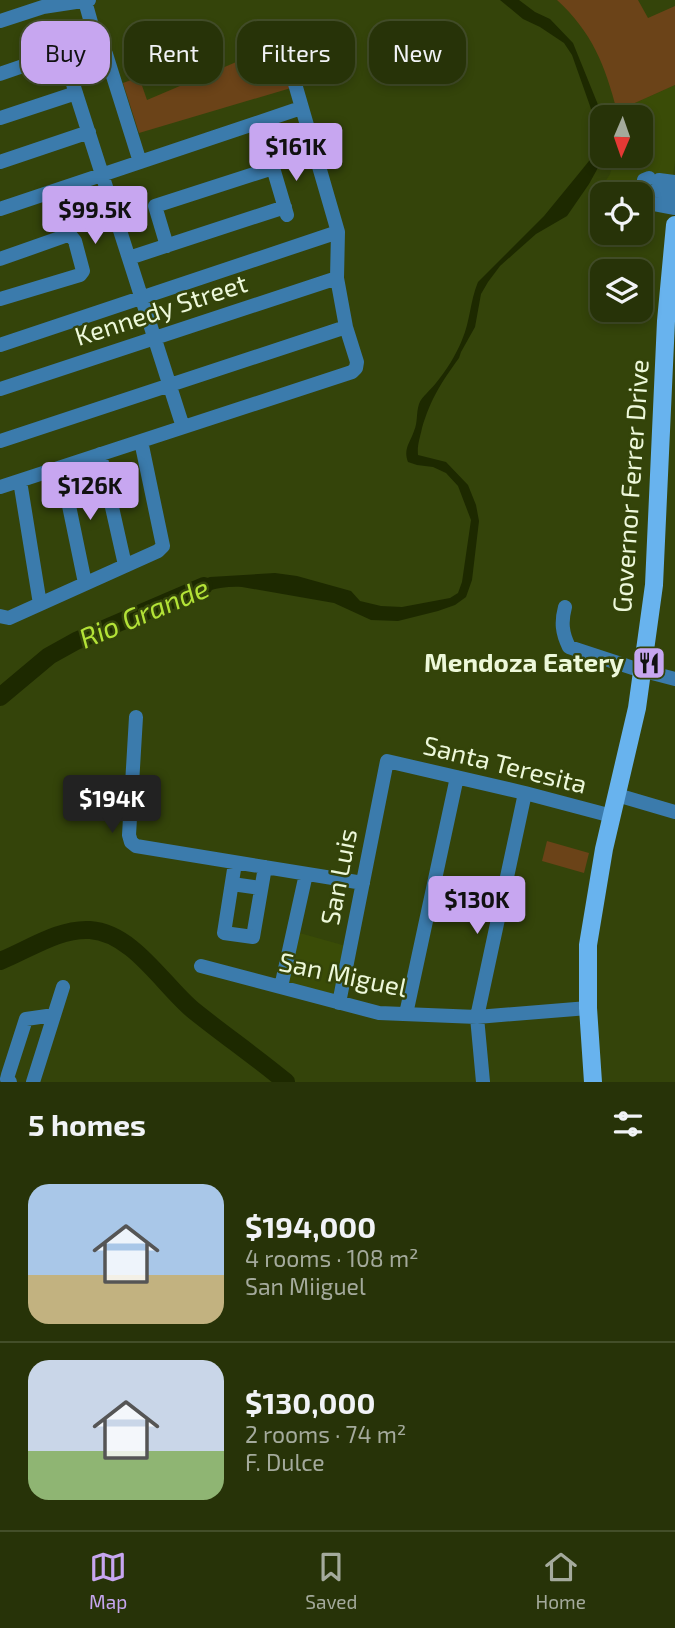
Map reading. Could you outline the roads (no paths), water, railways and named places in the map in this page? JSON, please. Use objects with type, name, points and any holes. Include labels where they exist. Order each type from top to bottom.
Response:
[{"type":"main road","name":"Governor Ferrer Drive","points":[[593,1082],[588,1008],[589,945],[604,849],[637,708],[654,585],[670,369],[675,225]]},
{"type":"street","points":[[0,21],[43,8],[87,0],[91,21]]},
{"type":"street","points":[[0,74],[21,67]]},
{"type":"street","points":[[110,67],[140,162]]},
{"type":"street","points":[[73,84],[183,427]]},
{"type":"street","points":[[0,487],[352,372],[356,368],[357,362],[346,327],[337,278],[338,232],[294,84]]},
{"type":"street","points":[[0,118],[76,93]]},
{"type":"street","points":[[0,209],[301,108]]},
{"type":"street","points":[[0,162],[89,132]]},
{"type":"street","points":[[129,258],[286,212],[271,163],[155,206],[167,246]]},
{"type":"street","points":[[653,189],[675,182]]},
{"type":"street","points":[[653,190],[675,194]]},
{"type":"street","points":[[653,192],[675,208]]},
{"type":"street","points":[[0,345],[338,232]]},
{"type":"street","points":[[0,259],[71,236],[75,241],[83,271],[80,275],[0,299]]},
{"type":"street","name":"Kennedy Street","points":[[0,389],[337,278]]},
{"type":"street","points":[[0,441],[346,327]]},
{"type":"street","points":[[0,616],[9,618],[158,551],[163,546],[141,440]]},
{"type":"street","points":[[100,454],[125,565]]},
{"type":"street","points":[[61,467],[85,583]]},
{"type":"street","points":[[20,481],[40,604]]},
{"type":"street","points":[[565,607],[562,619],[564,636],[569,647],[675,679]]},
{"type":"street","points":[[136,717],[129,835],[136,846],[363,883]]},
{"type":"street","name":"Santa Teresita","points":[[387,761],[612,816]]},
{"type":"street","name":"San Luis","points":[[339,1003],[387,761]]},
{"type":"street","points":[[406,1014],[457,777]]},
{"type":"street","points":[[483,1082],[477,1017],[525,793]]},
{"type":"street","points":[[617,795],[675,812]]},
{"type":"street","points":[[235,863],[224,933],[253,937],[265,867]]},
{"type":"street","points":[[281,987],[306,874]]},
{"type":"street","points":[[232,884],[261,888]]},
{"type":"street","name":"San Miguel","points":[[201,966],[379,1013],[477,1017],[588,1008]]},
{"type":"street","points":[[33,1082],[63,987]]},
{"type":"street","points":[[10,1082],[8,1075],[26,1019],[54,1015]]},
{"type":"waterway","name":"Rio Grande","points":[[0,697],[49,656],[76,641],[204,586]]},
{"type":"waterway","name":"Rio Grande","points":[[0,961],[67,932],[90,930],[106,933],[134,950],[193,1010],[286,1082]]},
{"type":"place","name":"Mendoza Eatery","points":[[649,663]]}]
